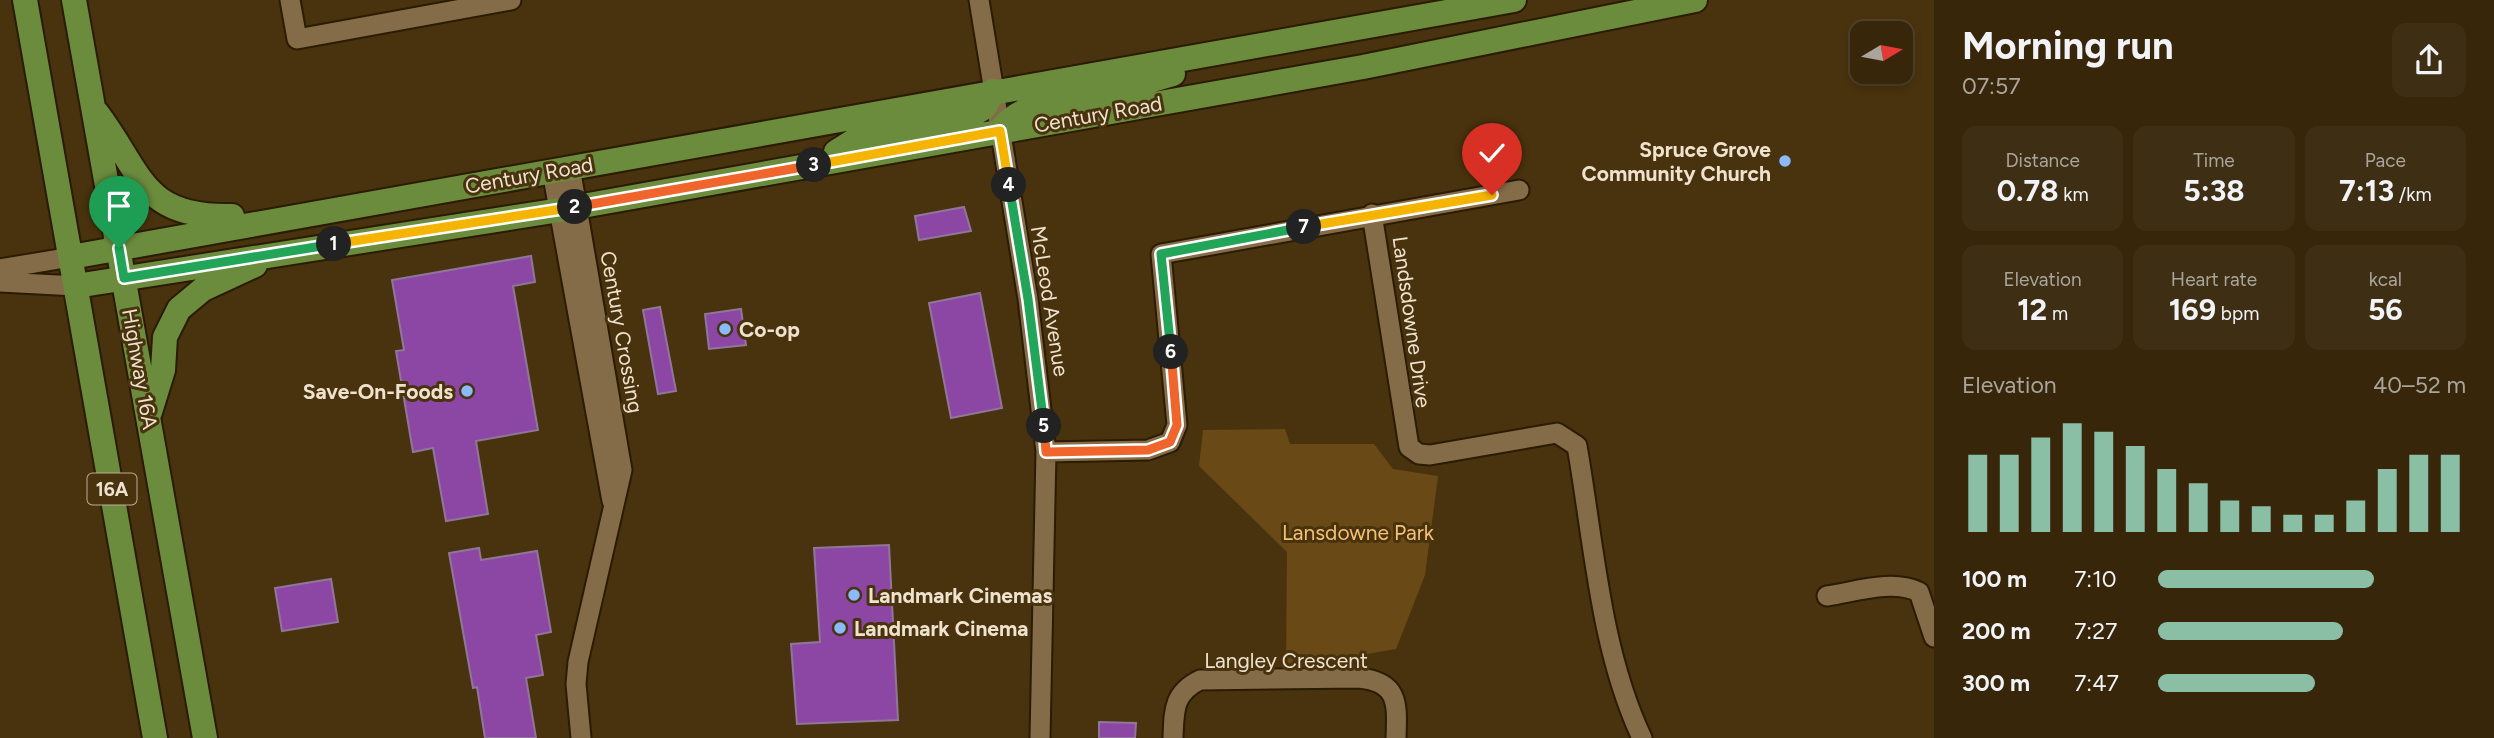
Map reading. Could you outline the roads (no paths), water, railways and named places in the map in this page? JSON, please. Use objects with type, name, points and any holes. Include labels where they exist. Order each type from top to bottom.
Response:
[{"type":"main road","name":"16A","points":[[25,0],[155,738]]},
{"type":"main road","name":"Highway 16A","points":[[74,0],[205,738]]},
{"type":"main road","name":"Century Road","points":[[71,257],[1514,0]]},
{"type":"main road","name":"Century Road","points":[[76,286],[569,208],[1363,67],[1695,0]]},
{"type":"main road","points":[[1000,131],[1013,115],[1035,107],[1097,96],[1298,38]]},
{"type":"main road","points":[[818,164],[852,142],[977,112],[985,107],[993,91]]},
{"type":"main road","points":[[93,107],[122,146],[139,179],[175,209],[204,217],[306,214]]},
{"type":"main road","points":[[149,416],[163,370],[165,337],[179,309],[203,289],[281,252]]},
{"type":"street","points":[[290,0],[297,39],[511,0]]},
{"type":"street","name":"McLeod Avenue","points":[[979,0],[1028,299],[1046,452],[1040,738]]},
{"type":"street","name":"Century Crossing","points":[[561,169],[612,502],[608,541],[578,662],[576,684],[581,738]]},
{"type":"street","points":[[1373,214],[1519,190]]},
{"type":"street","name":"Landsdowne Drive","points":[[1046,452],[1148,450],[1170,442],[1177,425],[1161,254],[1373,214],[1409,447],[1419,454],[1430,455],[1557,433],[1577,446],[1612,651],[1631,715],[1642,738]]},
{"type":"street","name":"Century Road","points":[[0,269],[71,257]]},
{"type":"street","name":"Century Road","points":[[0,282],[76,286]]},
{"type":"street","points":[[1827,596],[1894,586],[1910,587],[1919,592],[1934,637]]},
{"type":"street","name":"Langley Crescent","points":[[1173,738],[1174,705],[1180,693],[1200,680],[1359,678],[1383,684],[1393,695],[1397,704],[1396,738]]},
{"type":"place","name":"Spruce Grove Community Church","points":[[1785,161]]},
{"type":"place","name":"Co-op","points":[[725,329]]},
{"type":"place","name":"Save-On-Foods","points":[[467,391]]},
{"type":"place","name":"Landmark Cinemas","points":[[854,595]]},
{"type":"place","name":"Landmark Cinema","points":[[840,628]]},
{"type":"park label","name":"Lansdowne Park","points":[[1358,532]]}]
